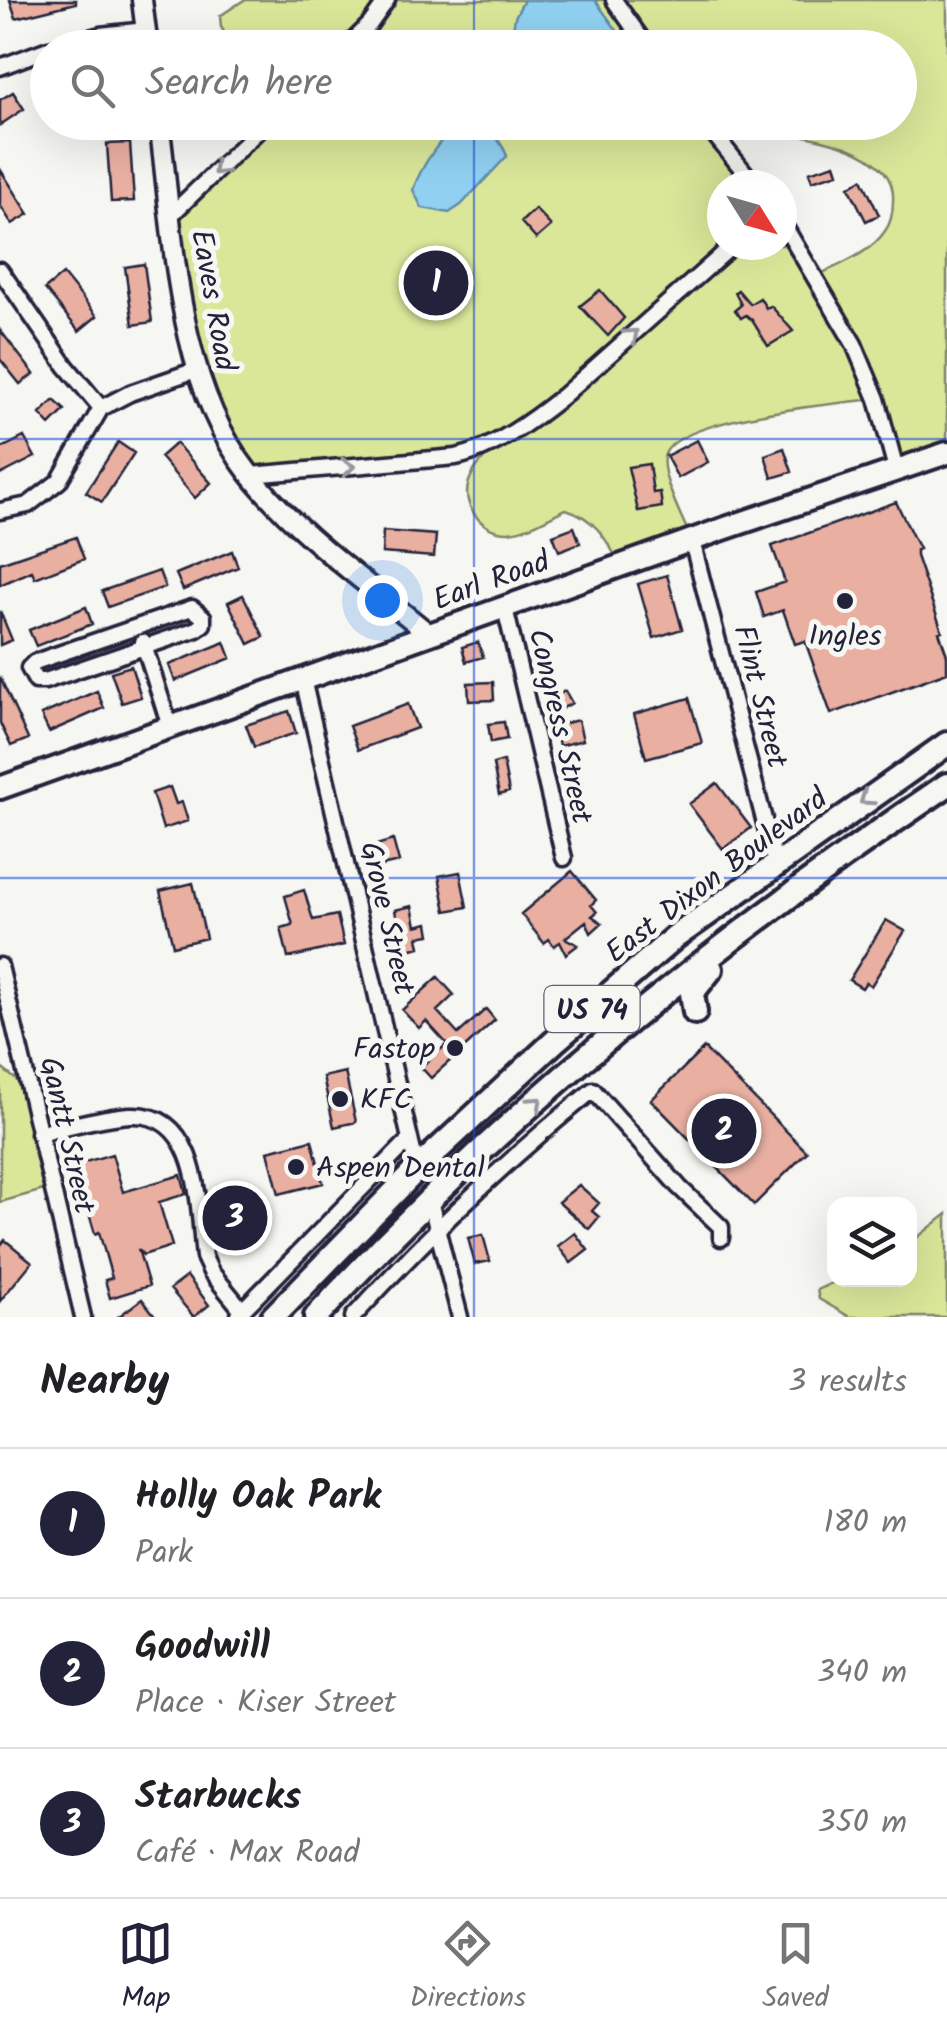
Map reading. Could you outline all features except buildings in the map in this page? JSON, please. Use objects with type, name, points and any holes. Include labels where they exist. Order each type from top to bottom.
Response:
[{"type":"highway","name":"East Dixon Boulevard","points":[[272,1317],[417,1169],[675,937],[947,744]]},
{"type":"highway","name":"East Dixon Boulevard","points":[[322,1311],[430,1201],[670,988],[947,784]]},
{"type":"highway","points":[[592,1054],[600,1055],[659,1013],[677,1008],[695,1012],[691,998],[699,980],[776,908]]},
{"type":"highway","points":[[430,1201],[432,1187],[442,1172],[532,1076],[554,1042]]},
{"type":"highway","points":[[322,1311],[338,1278],[413,1194],[417,1188],[417,1169]]},
{"type":"main road","name":"Earl Road","points":[[0,788],[947,452]]},
{"type":"street","points":[[142,0],[146,30]]},
{"type":"street","points":[[364,30],[388,0]]},
{"type":"street","points":[[614,0],[635,30]]},
{"type":"street","points":[[0,67],[30,56]]},
{"type":"street","name":"Eaves Road","points":[[161,140],[196,370],[222,434],[251,475],[311,536],[430,634]]},
{"type":"street","points":[[171,214],[248,140]]},
{"type":"street","points":[[719,140],[743,170]]},
{"type":"street","points":[[797,247],[854,344],[877,400],[896,469]]},
{"type":"street","points":[[251,475],[456,457],[478,450],[563,396],[716,260]]},
{"type":"street","points":[[0,270],[66,366],[102,408]]},
{"type":"street","points":[[0,512],[28,504],[59,481],[102,408],[130,393],[196,370]]},
{"type":"street","name":"Flint Street","points":[[692,541],[776,866]]},
{"type":"street","points":[[192,608],[204,616],[203,624],[197,628],[42,682],[33,679],[28,671],[35,662],[138,627],[192,608]]},
{"type":"street","name":"Congress Street","points":[[505,608],[564,858]]},
{"type":"street","points":[[138,627],[170,727]]},
{"type":"street","name":"Grove Street","points":[[303,680],[417,1169]]},
{"type":"street","name":"Gantt Street","points":[[0,966],[83,1317]]},
{"type":"street","points":[[353,1317],[508,1162],[593,1090],[679,1187],[721,1227],[721,1238]]},
{"type":"street","points":[[38,1133],[132,1115],[168,1126],[179,1136],[189,1158],[204,1257],[239,1314],[410,1139]]},
{"type":"street","points":[[430,1201],[460,1317]]},
{"type":"green space","points":[[244,0],[947,0],[947,442],[927,459],[896,469],[877,399],[762,414],[699,430],[677,441],[665,454],[664,462],[668,484],[692,541],[621,566],[593,524],[566,509],[508,532],[494,530],[478,519],[469,504],[469,482],[480,462],[505,437],[478,449],[251,475],[208,404],[171,215],[245,144],[245,140],[719,140],[743,170],[707,170],[707,260],[797,260],[797,248],[814,277],[871,246],[889,224],[893,201],[884,172],[858,152],[820,140],[917,140],[917,30],[223,30],[220,16]]},
{"type":"green space","points":[[0,1067],[28,1089],[51,1188],[0,1202]]},
{"type":"green space","points":[[947,1214],[947,1317],[850,1317],[819,1299],[817,1290],[827,1285],[917,1287],[917,1238]]},
{"type":"water","points":[[524,0],[595,0],[617,30],[513,30]]},
{"type":"water","points":[[442,140],[497,140],[507,156],[449,213],[422,208],[413,190]]},
{"type":"place","name":"Holly Oak Park","points":[[436,283]]},
{"type":"place","name":"Ingles","points":[[845,601]]},
{"type":"place","name":"Fastop","points":[[455,1048]]},
{"type":"place","name":"KFC","points":[[340,1099]]},
{"type":"place","name":"Goodwill","points":[[724,1131]]},
{"type":"place","name":"Aspen Dental","points":[[296,1167]]},
{"type":"place","name":"Starbucks","points":[[235,1218]]}]
